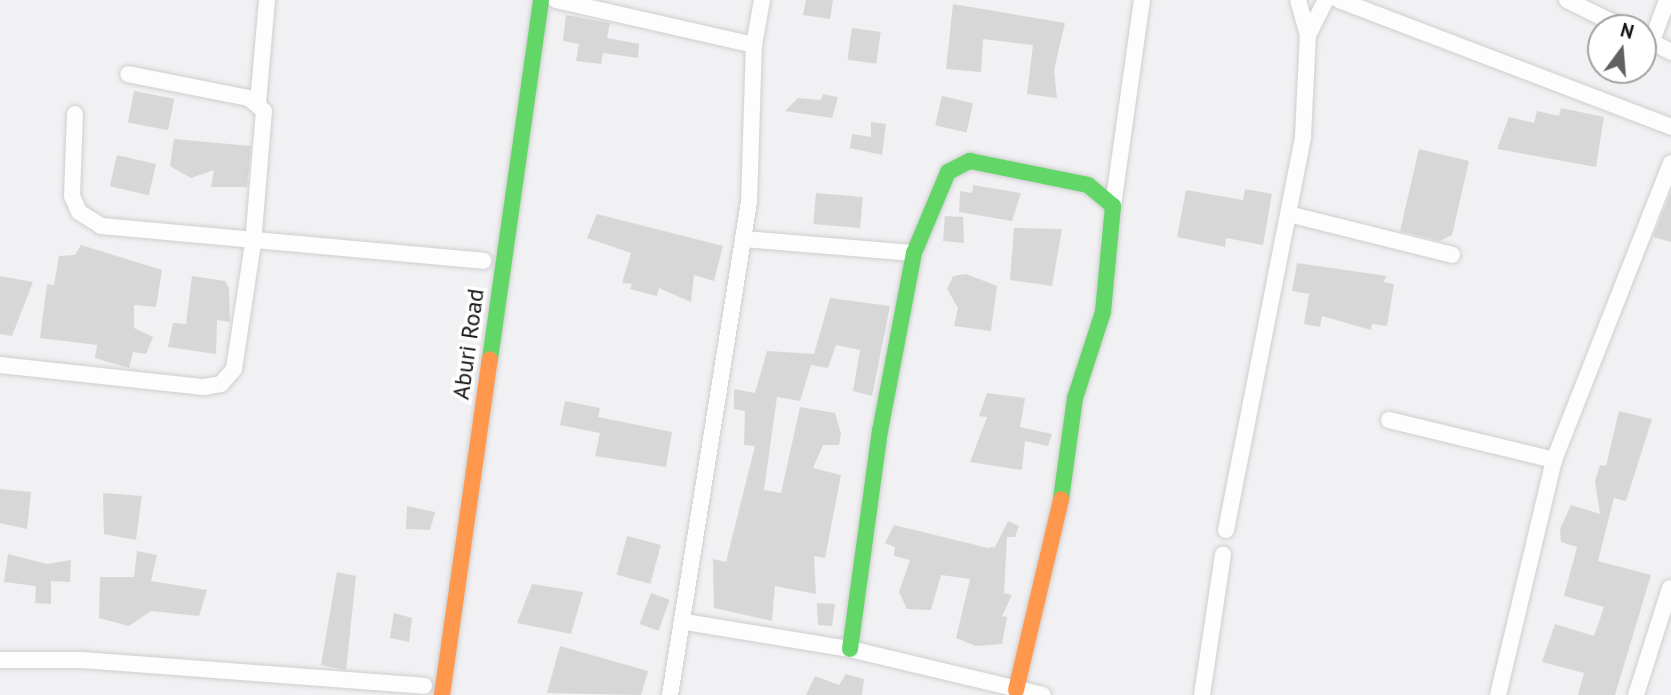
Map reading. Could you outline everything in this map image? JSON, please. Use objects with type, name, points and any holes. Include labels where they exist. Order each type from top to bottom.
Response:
[{"type":"main road","name":"Aburi Road","points":[[442,695],[541,0]]},
{"type":"main road","points":[[850,649],[880,431],[914,253],[958,162],[1088,185],[1113,205],[1104,312],[1075,398],[1054,553],[1016,690]]},
{"type":"main road","points":[[424,691],[439,576]]},
{"type":"street","points":[[258,103],[267,0]]},
{"type":"street","points":[[556,0],[754,45]]},
{"type":"street","points":[[670,695],[685,622],[743,239],[754,45],[762,0]]},
{"type":"street","points":[[1113,205],[1142,0]]},
{"type":"street","points":[[1226,530],[1292,215],[1308,35],[1298,0]]},
{"type":"street","points":[[1308,35],[1326,0]]},
{"type":"street","points":[[1339,0],[1671,127]]},
{"type":"street","points":[[1567,0],[1596,14]]},
{"type":"street","points":[[1657,20],[1667,0]]},
{"type":"street","points":[[0,365],[221,383],[237,357],[253,244],[264,111],[258,103],[128,74]]},
{"type":"street","points":[[75,114],[69,184],[79,212],[90,221],[253,244],[347,245],[483,261]]},
{"type":"street","points":[[1498,695],[1554,460],[1671,163]]},
{"type":"street","points":[[1292,215],[1452,255]]},
{"type":"street","points":[[743,239],[914,253]]},
{"type":"street","points":[[1389,420],[1554,460]]},
{"type":"street","points":[[1202,695],[1223,555]]},
{"type":"street","points":[[1636,695],[1670,588]]},
{"type":"street","points":[[685,622],[850,649],[1043,695]]},
{"type":"street","points":[[0,660],[82,660],[424,691]]},
{"type":"building","points":[[806,0],[833,0],[830,19],[803,15]]},
{"type":"building","points":[[953,4],[1065,23],[1054,70],[1057,98],[1027,94],[1033,45],[983,39],[981,72],[946,69]]},
{"type":"building","points":[[566,15],[610,23],[607,38],[639,44],[638,58],[603,53],[601,64],[576,61],[579,44],[563,41]]},
{"type":"building","points":[[852,28],[881,32],[876,64],[848,60]]},
{"type":"building","points":[[134,91],[174,99],[168,130],[128,122]]},
{"type":"building","points":[[823,94],[838,97],[832,118],[785,111],[798,98],[821,100]]},
{"type":"building","points":[[942,96],[973,103],[966,132],[935,125]]},
{"type":"building","points":[[1561,108],[1604,117],[1596,167],[1497,149],[1509,117],[1534,123],[1537,111],[1559,116]]},
{"type":"building","points":[[871,122],[886,124],[882,155],[850,148],[852,134],[871,137]]},
{"type":"building","points":[[174,139],[251,146],[247,187],[211,187],[214,170],[191,178],[170,166]]},
{"type":"building","points":[[1419,149],[1469,161],[1452,235],[1440,241],[1400,231]]},
{"type":"building","points":[[117,155],[156,164],[149,195],[110,186]]},
{"type":"building","points":[[973,185],[1021,193],[1012,221],[959,212],[960,191],[972,193]]},
{"type":"building","points":[[1245,189],[1272,194],[1263,245],[1226,238],[1225,247],[1177,237],[1186,190],[1243,200]]},
{"type":"building","points":[[1671,192],[1671,242],[1653,237]]},
{"type":"building","points":[[816,193],[863,197],[860,228],[813,224]]},
{"type":"building","points":[[597,214],[723,246],[714,281],[694,275],[691,302],[659,288],[657,296],[630,289],[632,284],[622,283],[631,253],[587,238]]},
{"type":"building","points":[[945,216],[963,217],[964,243],[943,241]]},
{"type":"building","points":[[1014,228],[1062,229],[1052,286],[1010,280]]},
{"type":"building","points":[[81,245],[162,270],[156,307],[134,305],[134,328],[153,337],[146,354],[133,352],[129,368],[95,358],[97,345],[40,338],[47,284],[54,285],[59,256],[75,255]]},
{"type":"building","points":[[1297,263],[1387,276],[1383,282],[1394,284],[1387,326],[1372,324],[1371,330],[1322,316],[1320,327],[1304,324],[1309,294],[1292,291]]},
{"type":"building","points":[[966,274],[997,286],[991,331],[954,326],[958,308],[947,289],[953,276]]},
{"type":"building","points":[[0,276],[33,282],[12,336],[0,334]]},
{"type":"building","points":[[192,276],[225,281],[229,288],[230,322],[217,320],[216,354],[168,347],[173,323],[186,324]]},
{"type":"building","points":[[830,298],[890,306],[872,396],[853,391],[860,350],[836,345],[828,368],[811,365],[800,401],[777,397],[764,490],[781,493],[800,407],[835,413],[841,434],[839,445],[823,445],[813,468],[841,475],[825,558],[814,556],[816,594],[775,586],[772,621],[714,608],[713,559],[726,562],[755,446],[744,445],[745,411],[734,409],[734,389],[755,393],[767,351],[814,354]]},
{"type":"building","points":[[987,393],[1025,398],[1020,427],[1052,434],[1048,446],[1025,441],[1022,470],[970,462],[987,417],[979,416]]},
{"type":"building","points":[[565,401],[600,408],[598,417],[672,432],[666,467],[595,456],[600,433],[560,425]]},
{"type":"building","points":[[1619,411],[1652,419],[1626,501],[1614,498],[1598,561],[1651,575],[1615,695],[1578,695],[1584,673],[1542,662],[1555,624],[1594,636],[1604,607],[1564,596],[1577,547],[1561,542],[1560,529],[1571,505],[1600,514],[1595,481],[1600,465],[1606,466]]},
{"type":"building","points":[[0,489],[31,492],[27,529],[0,523]]},
{"type":"building","points":[[103,493],[142,496],[136,540],[104,534]]},
{"type":"building","points":[[407,506],[435,512],[430,530],[406,529]]},
{"type":"building","points":[[1008,521],[1019,526],[1015,537],[1007,537],[1004,593],[1012,595],[1002,616],[1007,617],[1002,644],[976,646],[956,638],[970,579],[941,575],[931,610],[907,609],[899,592],[910,560],[894,556],[895,547],[885,543],[894,525],[988,548],[995,547]]},
{"type":"building","points":[[627,536],[661,545],[650,584],[617,575]]},
{"type":"building","points":[[137,551],[157,555],[151,581],[207,590],[199,616],[151,611],[129,626],[99,618],[100,577],[134,577]]},
{"type":"building","points":[[8,554],[47,564],[71,560],[70,582],[51,581],[51,604],[35,603],[36,586],[4,582]]},
{"type":"building","points":[[337,572],[356,576],[346,670],[321,665]]},
{"type":"building","points":[[532,584],[583,592],[571,634],[517,623]]},
{"type":"building","points":[[651,593],[670,600],[659,631],[640,624]]},
{"type":"building","points":[[817,603],[835,604],[832,626],[818,625]]},
{"type":"building","points":[[394,613],[412,618],[409,642],[390,638]]},
{"type":"building","points":[[560,646],[648,671],[641,695],[547,693]]},
{"type":"building","points":[[846,674],[864,679],[862,695],[806,695],[815,676],[839,685]]},
{"type":"traffic: fast","points":[[490,359],[541,0]]},
{"type":"traffic: fast","points":[[850,649],[880,431],[914,253],[948,172],[970,161],[1088,185],[1113,206],[1103,312],[1075,398],[1061,499]]},
{"type":"traffic: slow","points":[[442,695],[490,359]]},
{"type":"traffic: slow","points":[[1016,690],[1061,499]]}]
